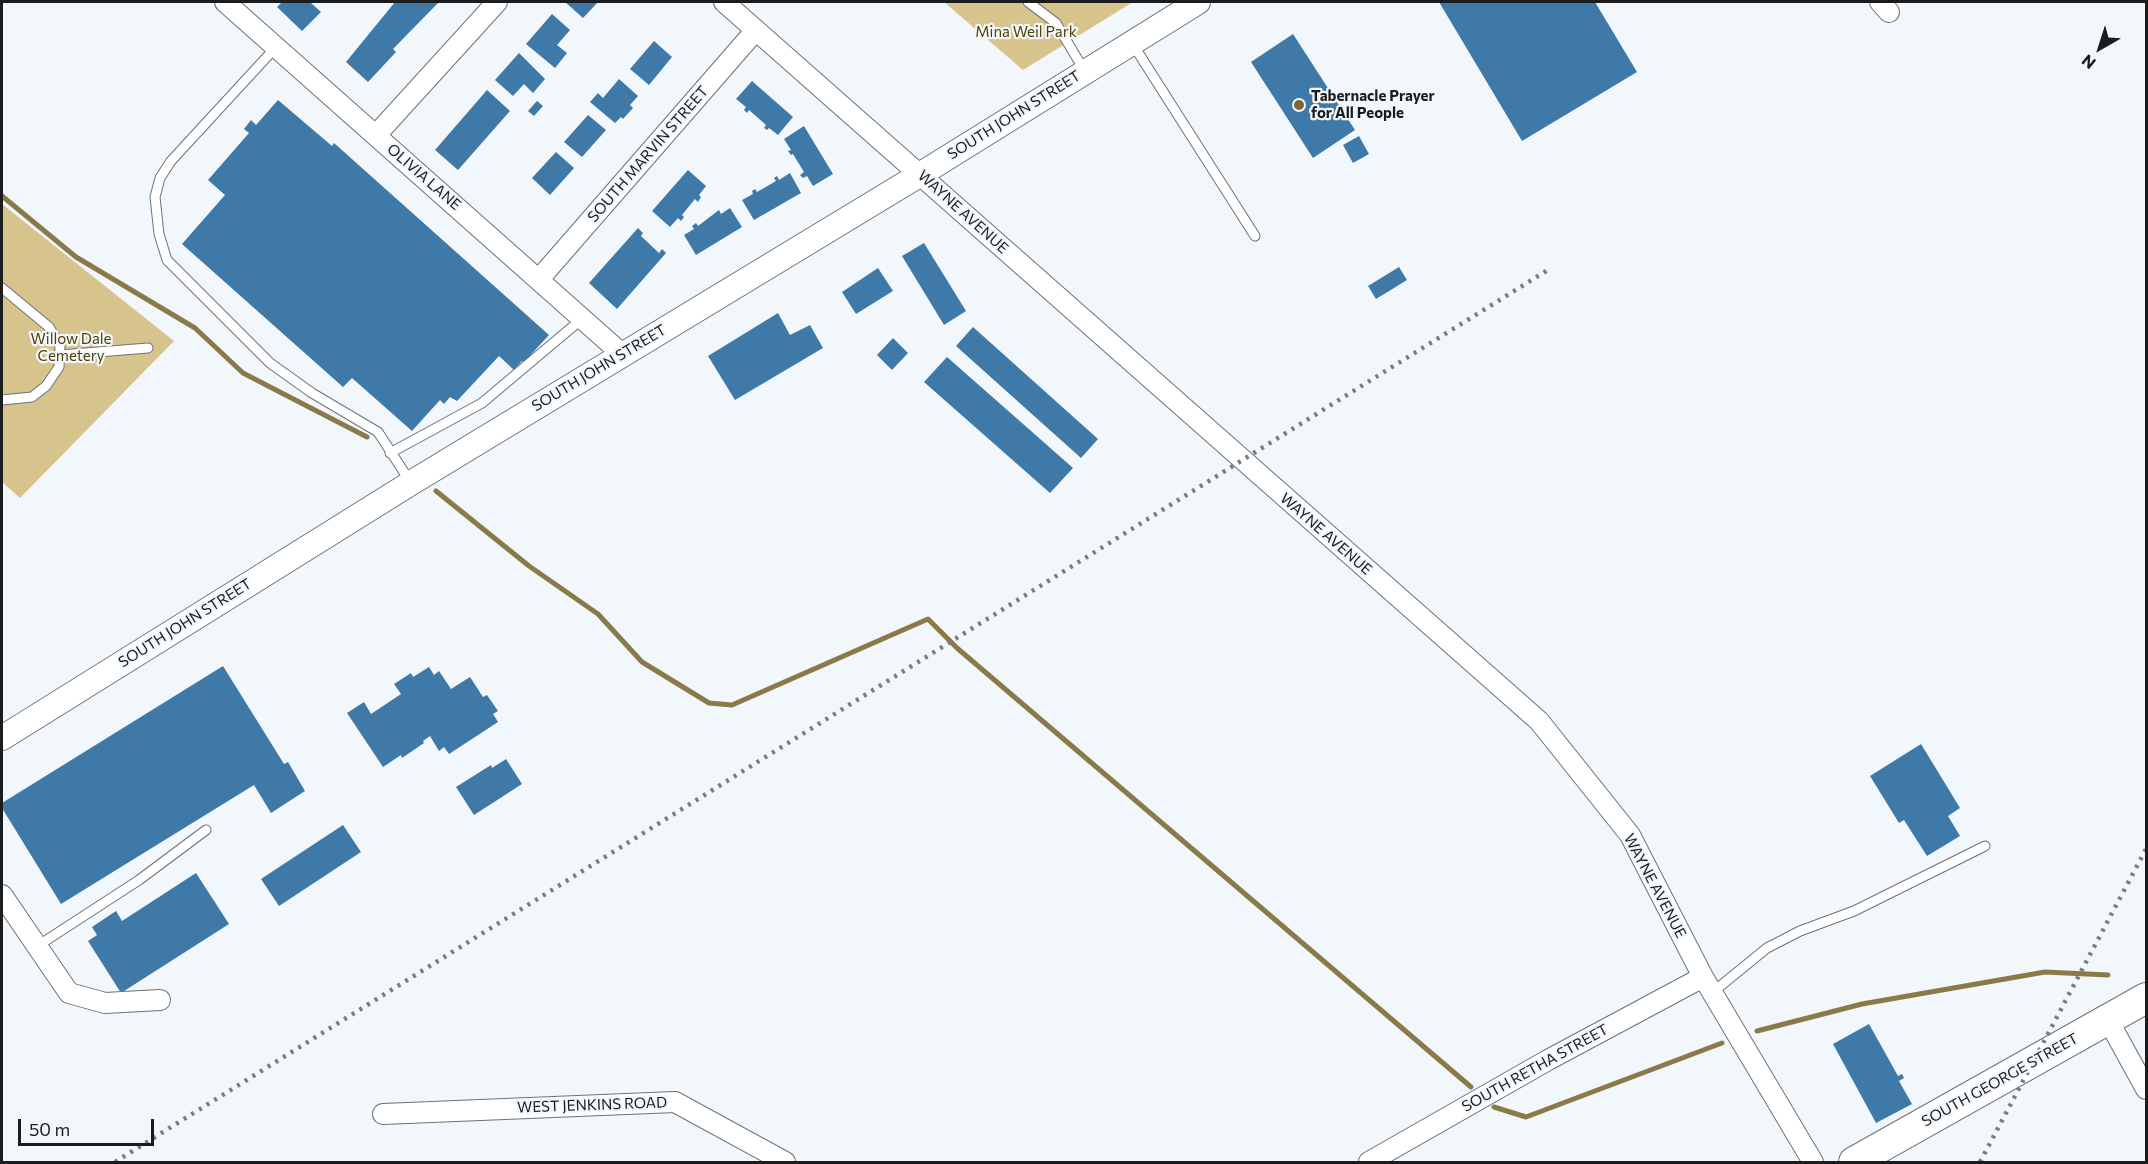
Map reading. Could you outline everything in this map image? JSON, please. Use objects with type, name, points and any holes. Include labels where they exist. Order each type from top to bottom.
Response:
[{"type":"main road","name":"SOUTH GEORGE STREET","points":[[1854,1162],[2146,998]]},
{"type":"street","name":"OLIVIA LANE","points":[[225,2],[540,278],[622,354]]},
{"type":"street","points":[[376,135],[497,2]]},
{"type":"street","name":"WAYNE AVENUE","points":[[724,2],[1539,721],[1630,835],[1708,985],[1813,1162]]},
{"type":"street","name":"SOUTH JOHN STREET","points":[[2,738],[411,483],[921,174],[1084,70],[1198,2]]},
{"type":"street","name":"SOUTH MARVIN STREET","points":[[540,278],[756,30]]},
{"type":"street","points":[[2,895],[69,993],[105,1003],[160,1000]]},
{"type":"street","name":"SOUTH RETHA STREET","points":[[1369,1162],[1548,1060],[1708,985]]},
{"type":"street","points":[[2108,1020],[2146,1089]]},
{"type":"street","name":"WEST JENKINS ROAD","points":[[383,1114],[675,1102],[785,1162]]},
{"type":"lane","points":[[1028,2],[1056,23],[1084,70]]},
{"type":"lane","points":[[1131,42],[1255,236]]},
{"type":"lane","points":[[276,47],[171,160],[160,178],[155,197],[159,234],[167,260],[262,355],[312,393],[378,432],[411,483]]},
{"type":"lane","points":[[2,288],[49,327],[60,346],[59,367],[46,386],[33,397],[2,400]]},
{"type":"lane","points":[[390,453],[482,403],[583,318]]},
{"type":"lane","points":[[60,355],[148,348]]},
{"type":"lane","points":[[36,947],[139,880],[206,830]]},
{"type":"lane","points":[[1708,985],[1767,948],[1800,931],[1854,911],[1985,846]]},
{"type":"green space","name":"Mina Weil Park","points":[[944,2],[1133,2],[1023,70]]},
{"type":"green space","name":"Willow Dale Cemetery","points":[[2,204],[174,341],[20,498],[2,482]]},
{"type":"building","points":[[282,2],[310,2],[321,12],[302,31],[277,7]]},
{"type":"building","points":[[395,2],[439,2],[393,49],[396,52],[368,82],[346,62]]},
{"type":"building","points":[[565,2],[598,2],[583,18]]},
{"type":"building","points":[[1439,2],[1595,2],[1637,72],[1522,141]]},
{"type":"building","points":[[552,14],[570,30],[557,45],[567,53],[555,68],[526,44]]},
{"type":"building","points":[[1293,34],[1355,130],[1313,158],[1251,62]]},
{"type":"building","points":[[654,41],[672,57],[649,85],[630,69]]},
{"type":"building","points":[[519,53],[545,79],[533,93],[524,84],[513,96],[495,80]]},
{"type":"building","points":[[619,79],[638,96],[630,105],[633,108],[623,119],[621,117],[615,123],[590,102],[598,93],[603,98]]},
{"type":"building","points":[[752,81],[793,117],[778,135],[769,128],[767,130],[764,128],[766,125],[749,110],[747,113],[744,110],[746,107],[736,99]]},
{"type":"building","points":[[487,90],[510,111],[458,170],[435,150]]},
{"type":"building","points":[[278,100],[332,146],[334,143],[549,335],[524,362],[522,361],[514,370],[499,356],[457,401],[450,397],[444,404],[440,400],[412,431],[352,378],[343,387],[182,244],[225,195],[208,180],[249,133],[244,129],[251,120],[256,125]]},
{"type":"building","points":[[537,101],[543,106],[534,116],[528,111]]},
{"type":"building","points":[[588,115],[606,130],[582,157],[564,142]]},
{"type":"building","points":[[804,126],[833,174],[813,186],[807,176],[803,178],[800,175],[804,172],[793,154],[791,155],[788,151],[791,150],[784,139]]},
{"type":"building","points":[[1359,136],[1369,154],[1353,163],[1343,145]]},
{"type":"building","points":[[556,152],[574,168],[550,195],[532,178]]},
{"type":"building","points":[[688,170],[706,186],[699,195],[701,197],[698,202],[695,199],[682,215],[684,217],[681,221],[678,218],[670,227],[652,211]]},
{"type":"building","points":[[790,173],[801,193],[754,220],[742,200],[753,194],[752,191],[755,189],[757,192],[776,181],[774,178],[777,176],[779,180]]},
{"type":"building","points":[[730,208],[742,227],[696,255],[684,235],[694,229],[692,226],[696,223],[698,226],[719,210],[721,214]]},
{"type":"building","points":[[638,228],[643,233],[641,236],[659,253],[662,249],[666,253],[617,309],[589,283]]},
{"type":"building","points":[[924,243],[966,311],[944,325],[902,256]]},
{"type":"building","points":[[1399,267],[1407,280],[1376,299],[1368,286]]},
{"type":"building","points":[[878,268],[893,291],[856,314],[842,292]]},
{"type":"building","points":[[778,313],[790,335],[810,325],[823,348],[735,400],[708,356]]},
{"type":"building","points":[[973,327],[1098,439],[1081,458],[956,346]]},
{"type":"building","points":[[893,338],[908,353],[892,370],[877,355]]},
{"type":"building","points":[[947,357],[1073,468],[1050,493],[924,382]]},
{"type":"building","points":[[223,666],[284,764],[288,762],[305,791],[271,813],[254,785],[61,904],[2,808],[2,803]]},
{"type":"building","points":[[429,667],[434,675],[439,671],[451,689],[470,677],[483,697],[487,695],[498,711],[493,714],[498,722],[449,754],[444,747],[439,751],[430,736],[402,758],[401,755],[383,767],[347,713],[364,702],[371,714],[401,694],[394,684],[411,673],[413,677]]},
{"type":"building","points":[[1921,744],[1960,808],[1948,816],[1960,836],[1927,856],[1904,820],[1899,823],[1870,776]]},
{"type":"building","points":[[506,759],[522,784],[474,815],[456,787],[491,765],[492,768]]},
{"type":"building","points":[[343,825],[361,852],[279,906],[261,879]]},
{"type":"building","points":[[196,873],[229,924],[121,993],[88,941],[97,935],[92,927],[116,911],[122,921]]},
{"type":"building","points":[[1869,1024],[1898,1076],[1902,1074],[1904,1078],[1899,1081],[1912,1104],[1876,1123],[1833,1044]]},
{"type":"waterway","points":[[2,196],[76,257],[195,328],[243,373],[367,437]]},
{"type":"waterway","points":[[436,491],[529,566],[598,614],[642,662],[709,703],[732,705],[928,619],[957,648],[1471,1087]]},
{"type":"waterway","points":[[1757,1031],[1862,1004],[2045,972],[2108,975]]},
{"type":"waterway","points":[[1494,1107],[1526,1117],[1722,1043]]},
{"type":"railway","points":[[115,1162],[1551,268]]},
{"type":"railway","points":[[1980,1162],[2146,849]]},
{"type":"place","name":"Tabernacle Prayer for All People","points":[[1299,105]]}]
